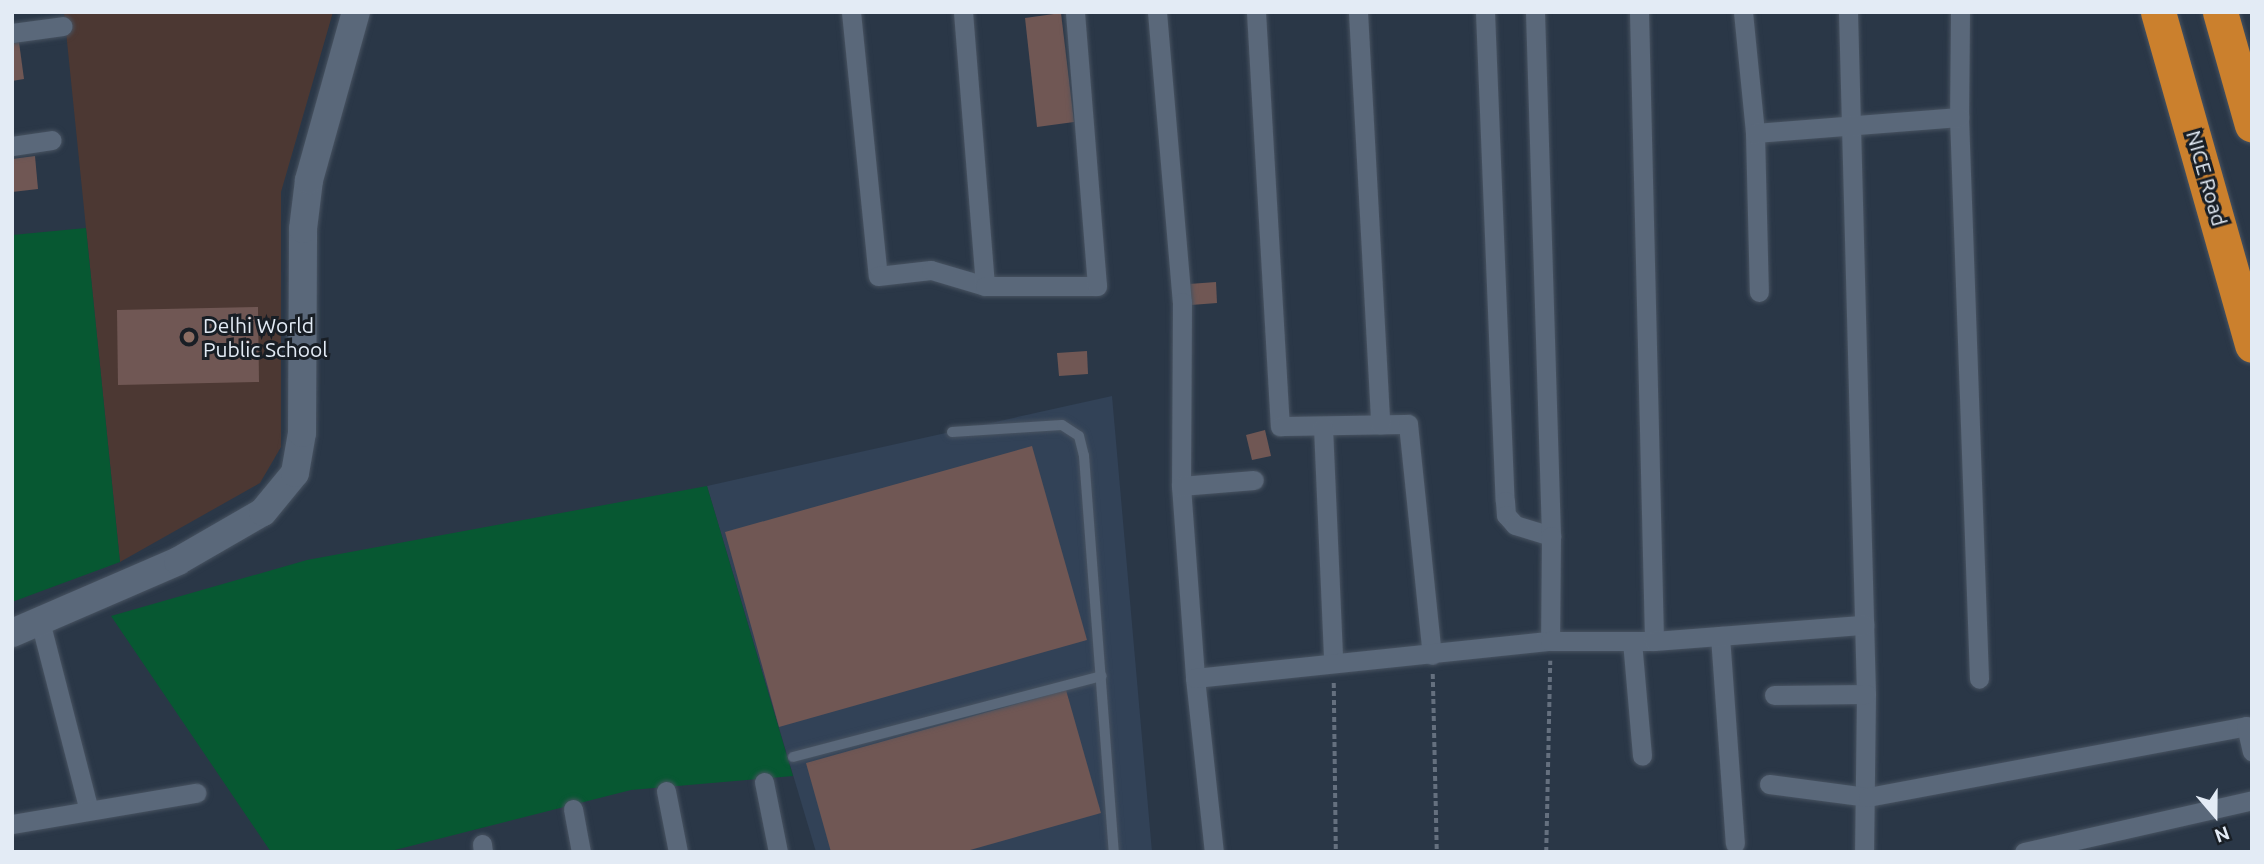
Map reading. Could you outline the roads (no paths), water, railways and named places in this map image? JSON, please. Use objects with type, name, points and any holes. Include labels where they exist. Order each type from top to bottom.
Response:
[{"type":"highway","name":"NICE Road","points":[[2158,12],[2252,345]]},
{"type":"highway","points":[[2220,12],[2252,125]]},
{"type":"street","points":[[12,633],[41,625],[178,561],[263,512],[295,473],[302,433],[303,229],[309,180],[356,12]]},
{"type":"street","points":[[851,12],[878,276],[931,270],[985,286],[1097,286],[1075,12]]},
{"type":"street","points":[[963,12],[985,286]]},
{"type":"street","points":[[1157,12],[1182,302],[1181,486],[1195,678],[1214,852]]},
{"type":"street","points":[[1256,12],[1280,426],[1409,424],[1432,654]]},
{"type":"street","points":[[1358,12],[1380,424]]},
{"type":"street","points":[[1485,12],[1506,515],[1515,525],[1551,536]]},
{"type":"street","points":[[1535,12],[1551,536],[1550,641]]},
{"type":"street","points":[[1639,12],[1654,641]]},
{"type":"street","points":[[1743,12],[1755,133],[1759,292]]},
{"type":"street","points":[[1848,12],[1868,797],[1864,852]]},
{"type":"street","points":[[1960,12],[1959,117],[1979,679]]},
{"type":"street","points":[[12,33],[63,26]]},
{"type":"street","points":[[1755,133],[1959,117]]},
{"type":"street","points":[[12,146],[52,140]]},
{"type":"street","points":[[1323,427],[1334,660]]},
{"type":"street","points":[[1181,486],[1254,480]]},
{"type":"street","points":[[41,625],[89,810]]},
{"type":"street","points":[[1195,678],[1334,660],[1432,654],[1550,641],[1654,641],[1864,625]]},
{"type":"street","points":[[1720,636],[1735,843]]},
{"type":"street","points":[[1632,641],[1642,756]]},
{"type":"street","points":[[1774,695],[1866,694]]},
{"type":"street","points":[[1769,784],[1868,797],[2246,726],[2252,751]]},
{"type":"street","points":[[764,782],[778,852]]},
{"type":"street","points":[[666,791],[678,852]]},
{"type":"street","points":[[12,824],[196,793]]},
{"type":"street","points":[[2024,852],[2252,800]]},
{"type":"street","points":[[573,809],[581,852]]},
{"type":"lane","points":[[952,432],[1062,425],[1079,436],[1102,676],[1114,852]]},
{"type":"lane","points":[[793,757],[1102,676]]},
{"type":"place","name":"Delhi World Public School","points":[[189,337]]}]
